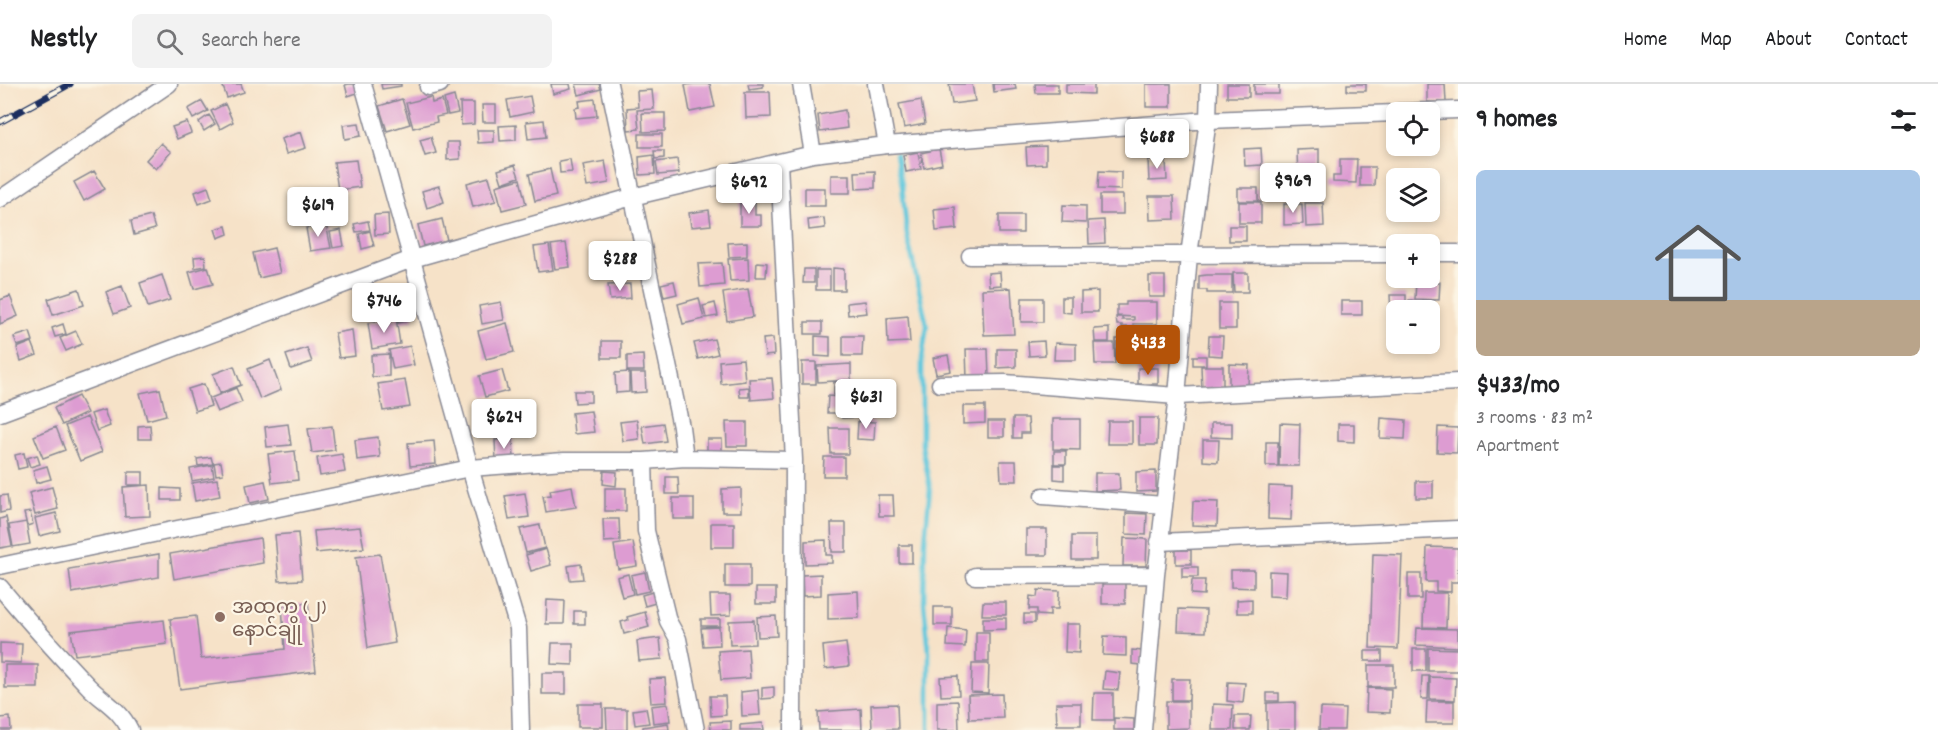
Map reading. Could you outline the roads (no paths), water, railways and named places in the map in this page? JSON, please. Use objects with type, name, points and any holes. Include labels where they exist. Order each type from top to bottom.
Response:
[{"type":"street","points":[[0,199],[170,84]]},
{"type":"street","points":[[363,84],[470,468],[518,628],[522,730]]},
{"type":"street","points":[[609,84],[681,427],[685,458]]},
{"type":"street","points":[[801,84],[813,154]]},
{"type":"street","points":[[876,84],[887,145]]},
{"type":"street","points":[[1143,730],[1159,542],[1177,396],[1189,255],[1208,120],[1209,84]]},
{"type":"street","points":[[1440,111],[1458,110]]},
{"type":"street","points":[[0,413],[412,259],[632,196],[813,154],[887,145],[1208,120],[1386,112]]},
{"type":"street","points":[[779,163],[794,460],[793,730]]},
{"type":"street","points":[[1440,253],[1458,253]]},
{"type":"street","points":[[970,256],[1386,254]]},
{"type":"street","points":[[940,384],[1005,383],[1177,396],[1458,382]]},
{"type":"street","points":[[0,566],[470,468],[564,460],[685,458],[794,460]]},
{"type":"street","points":[[644,460],[646,531],[668,621],[678,639],[696,730]]},
{"type":"street","points":[[1043,496],[1164,505]]},
{"type":"street","points":[[1159,542],[1458,529]]},
{"type":"street","points":[[975,576],[1156,574]]},
{"type":"street","points":[[0,587],[30,624],[92,689],[123,715],[130,730]]},
{"type":"waterway","points":[[896,154],[907,235],[927,326],[922,358],[922,445],[930,488],[925,541],[924,603],[929,651],[929,730]]},
{"type":"railway","points":[[0,122],[70,84]]},
{"type":"place","name":"အထက (၂) နောင်ချို","points":[[220,617]]}]
